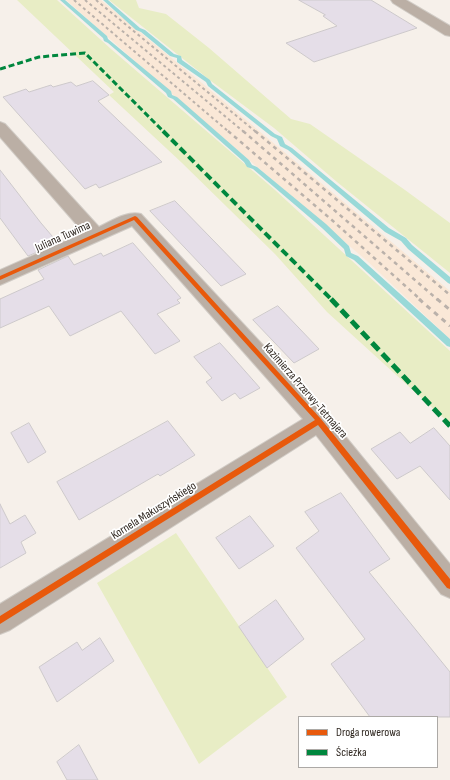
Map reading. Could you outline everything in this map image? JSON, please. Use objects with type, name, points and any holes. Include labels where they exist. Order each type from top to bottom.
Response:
[{"type":"street","points":[[397,0],[450,32]]},
{"type":"street","points":[[0,127],[96,235]]},
{"type":"street","name":"Juliana Tuwima","points":[[0,278],[135,218]]},
{"type":"street","name":"Kazimierza Przerwy-Tetmajera","points":[[135,218],[319,421],[450,585]]},
{"type":"street","name":"Kornela Makuszyńskiego","points":[[0,620],[319,421]]},
{"type":"shaded area","points":[[66,0],[101,0],[450,291],[450,339],[367,261],[172,94]]},
{"type":"green space","points":[[17,0],[57,0],[111,49],[275,190],[450,351],[450,424],[327,312],[275,254],[181,162],[109,95],[114,92]]},
{"type":"green space","points":[[109,0],[136,0],[139,8],[166,14],[209,48],[291,119],[310,124],[450,223],[450,273],[337,182],[274,128],[211,81]]},
{"type":"green space","points":[[176,533],[287,697],[199,764],[97,583]]},
{"type":"building","points":[[299,0],[371,0],[417,28],[314,62],[286,43],[337,26],[323,16],[325,15]]},
{"type":"building","points":[[93,81],[109,95],[98,101],[162,162],[99,188],[96,184],[85,189],[3,97],[26,89],[29,92],[51,85],[53,87],[71,82],[76,86]]},
{"type":"building","points":[[0,170],[58,243],[28,256],[0,218]]},
{"type":"building","points":[[175,201],[246,274],[221,286],[150,211]]},
{"type":"building","points":[[133,243],[181,298],[177,300],[180,303],[157,314],[180,341],[155,354],[121,311],[70,336],[49,306],[0,328],[0,299],[44,279],[38,270],[68,256],[74,265],[101,253],[103,256]]},
{"type":"building","points":[[278,306],[319,349],[294,363],[253,320]]},
{"type":"building","points":[[220,343],[260,388],[240,399],[235,393],[222,401],[206,382],[212,378],[194,357]]},
{"type":"building","points":[[168,421],[195,455],[160,476],[158,474],[79,520],[57,482]]},
{"type":"building","points":[[29,423],[46,452],[28,463],[11,433]]},
{"type":"building","points":[[434,428],[450,446],[450,500],[420,466],[397,479],[371,449],[400,432],[410,443]]},
{"type":"building","points":[[341,493],[390,559],[369,572],[450,672],[450,717],[369,716],[331,664],[365,639],[296,548],[319,531],[305,512]]},
{"type":"building","points":[[0,504],[10,524],[25,515],[36,533],[21,542],[26,553],[0,568]]},
{"type":"building","points":[[250,516],[274,546],[239,569],[216,538]]},
{"type":"building","points":[[276,600],[304,639],[267,668],[239,627]]},
{"type":"building","points":[[100,638],[114,661],[57,702],[39,667],[77,642],[82,650]]},
{"type":"building","points":[[79,745],[98,780],[67,780],[57,762]]},
{"type":"waterway","points":[[62,0],[105,37],[106,40],[169,92],[170,96],[175,98],[247,161],[249,166],[255,168],[324,226],[347,248],[348,254],[356,258],[450,344]]},
{"type":"waterway","points":[[105,0],[138,29],[143,31],[172,55],[179,57],[179,61],[208,81],[210,85],[273,135],[280,138],[282,145],[290,149],[383,227],[403,239],[410,247],[450,281]]},
{"type":"railway","points":[[74,0],[229,132]]},
{"type":"railway","points":[[85,0],[244,132]]},
{"type":"railway","points":[[96,0],[256,132]]},
{"type":"railway","points":[[228,131],[333,221],[421,300]]},
{"type":"railway","points":[[243,131],[438,300]]},
{"type":"railway","points":[[255,131],[450,295]]},
{"type":"railway","points":[[419,299],[450,326]]},
{"type":"railway","points":[[437,299],[450,310]]},
{"type":"marked path","points":[[0,69],[39,57],[85,53],[335,303],[450,426]]},
{"type":"cycle path","points":[[0,278],[135,218],[319,421],[450,585]]},
{"type":"cycle path","points":[[0,620],[319,421]]}]
